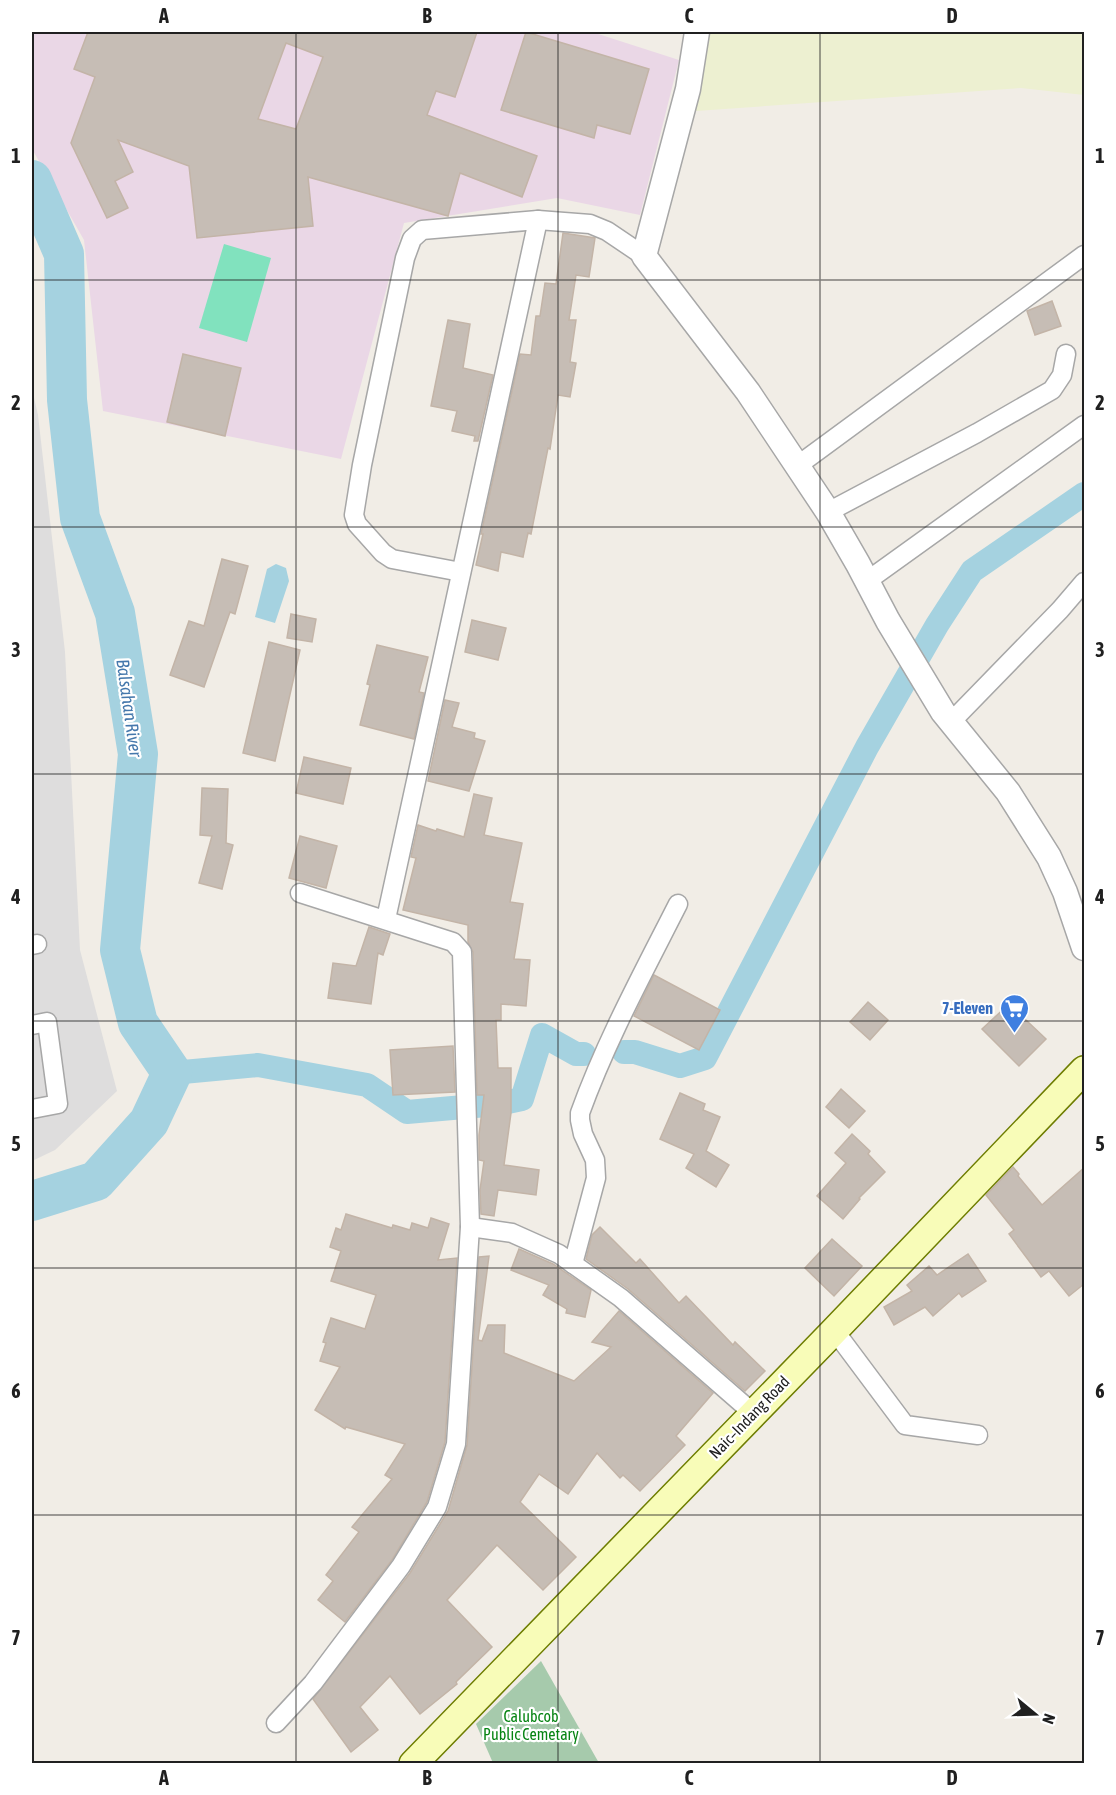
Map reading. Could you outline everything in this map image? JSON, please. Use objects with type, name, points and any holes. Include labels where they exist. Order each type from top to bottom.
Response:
[{"type":"main road","name":"Naic–Indang Road","points":[[413,1764],[1084,1070]]},
{"type":"street","points":[[644,256],[688,89],[697,32]]},
{"type":"street","points":[[386,920],[538,220]]},
{"type":"street","points":[[460,573],[392,559],[383,553],[357,524],[354,515],[362,465],[405,258],[412,239],[422,230],[538,220],[590,224],[614,236],[644,256],[748,392],[828,512],[888,621],[947,717],[1008,792],[1049,857],[1065,892],[1084,948]]},
{"type":"street","points":[[797,466],[1084,255]]},
{"type":"street","points":[[828,512],[977,433],[1052,390],[1062,375],[1066,354]]},
{"type":"street","points":[[867,581],[1084,425]]},
{"type":"street","points":[[947,717],[1060,610],[1084,582]]},
{"type":"street","points":[[276,1723],[314,1683],[401,1566],[437,1507],[456,1444],[470,1227],[462,952],[453,942],[300,893]]},
{"type":"street","points":[[573,1264],[596,1178],[595,1160],[583,1134],[580,1113],[618,1023],[678,904]]},
{"type":"street","points":[[32,1025],[47,1022],[58,1104],[32,1109]]},
{"type":"street","points":[[470,1227],[512,1233],[559,1254],[621,1298],[753,1413]]},
{"type":"street","points":[[834,1330],[905,1425],[978,1435]]},
{"type":"shaded area","points":[[32,32],[592,32],[679,60],[640,215],[557,198],[404,223],[341,459],[103,411],[84,240],[32,149]]},
{"type":"shaded area","points":[[32,389],[38,415],[65,652],[80,950],[117,1091],[55,1150],[32,1161]]},
{"type":"green space","points":[[695,32],[1084,32],[1084,95],[1021,88],[682,112]]},
{"type":"green space","points":[[224,244],[271,258],[247,342],[199,328]]},
{"type":"green space","name":"Calubcob Public Cemetary","points":[[541,1661],[599,1763],[493,1763],[476,1724]]},
{"type":"water","points":[[276,564],[286,568],[289,581],[275,623],[255,617],[267,569]]},
{"type":"building","points":[[88,32],[477,32],[455,97],[436,91],[427,115],[537,156],[522,197],[460,173],[448,216],[308,177],[313,226],[197,238],[189,166],[118,140],[133,172],[115,181],[128,208],[107,218],[71,143],[95,77],[74,69]],"holes":[[[286,43],[323,57],[296,129],[258,119]]]},
{"type":"building","points":[[526,32],[649,69],[630,134],[597,125],[594,138],[501,110]]},
{"type":"building","points":[[563,233],[595,238],[589,277],[576,275],[569,320],[576,320],[570,362],[576,363],[570,397],[558,395],[550,449],[548,448],[531,534],[528,533],[523,557],[501,552],[498,571],[476,565],[483,534],[481,534],[520,354],[531,355],[536,316],[540,316],[545,283],[556,284]]},
{"type":"building","points":[[1052,301],[1061,326],[1035,335],[1027,311]]},
{"type":"building","points":[[448,320],[470,324],[463,368],[493,375],[478,441],[474,441],[475,436],[452,431],[457,411],[431,406]]},
{"type":"building","points":[[183,354],[241,368],[225,436],[167,422]]},
{"type":"building","points":[[222,559],[248,566],[235,614],[230,612],[204,687],[170,675],[189,621],[204,626]]},
{"type":"building","points":[[291,614],[316,619],[312,642],[287,638]]},
{"type":"building","points":[[472,620],[506,628],[498,660],[465,652]]},
{"type":"building","points":[[269,642],[300,650],[275,761],[243,753]]},
{"type":"building","points":[[377,645],[428,657],[419,692],[424,693],[414,739],[360,725]]},
{"type":"building","points":[[445,700],[459,703],[452,727],[475,733],[474,738],[485,741],[469,791],[428,781]]},
{"type":"building","points":[[304,757],[351,768],[343,804],[296,793]]},
{"type":"building","points":[[202,788],[228,789],[226,843],[233,845],[222,889],[199,883],[212,836],[200,835]]},
{"type":"building","points":[[474,794],[492,798],[484,835],[522,843],[510,902],[523,904],[514,959],[530,960],[526,1006],[501,1004],[501,1020],[496,1020],[498,1068],[511,1068],[511,1113],[504,1165],[539,1170],[536,1195],[498,1190],[494,1216],[481,1214],[480,1190],[484,1161],[479,1160],[479,1135],[484,1095],[477,1095],[473,952],[468,942],[468,925],[403,910],[416,858],[411,857],[418,825],[464,837]]},
{"type":"building","points":[[300,836],[337,846],[326,888],[289,878]]},
{"type":"building","points":[[369,927],[390,934],[383,955],[378,953],[371,1004],[328,998],[333,963],[356,966]]},
{"type":"building","points":[[654,975],[720,1010],[699,1050],[634,1016]]},
{"type":"building","points":[[868,1002],[888,1020],[870,1040],[850,1022]]},
{"type":"building","name":"7-Eleven","points":[[1009,1004],[1046,1039],[1019,1066],[982,1029]]},
{"type":"building","points":[[453,1046],[455,1092],[393,1095],[390,1050]]},
{"type":"building","points":[[841,1089],[865,1111],[849,1128],[826,1107]]},
{"type":"building","points":[[680,1093],[705,1104],[703,1110],[720,1117],[706,1151],[729,1165],[716,1187],[686,1168],[694,1154],[660,1139]]},
{"type":"building","points":[[852,1134],[870,1151],[868,1154],[885,1172],[859,1198],[843,1219],[817,1196],[846,1163],[835,1153]]},
{"type":"building","points":[[1013,1167],[1042,1205],[1084,1168],[1084,1284],[1069,1296],[1049,1271],[1041,1277],[1009,1234],[1014,1230],[986,1195]]},
{"type":"building","points":[[346,1214],[392,1228],[393,1225],[410,1230],[412,1223],[428,1228],[431,1218],[449,1224],[438,1260],[457,1258],[445,1442],[427,1502],[392,1560],[345,1622],[318,1600],[333,1581],[326,1575],[359,1532],[352,1527],[392,1479],[385,1475],[405,1444],[346,1427],[345,1429],[315,1410],[340,1367],[320,1361],[326,1343],[323,1342],[331,1318],[365,1329],[376,1295],[331,1281],[341,1251],[330,1247],[336,1228],[341,1230]]},
{"type":"building","points":[[600,1227],[636,1263],[640,1259],[679,1303],[686,1296],[733,1345],[735,1342],[765,1371],[745,1391],[628,1289],[586,1259],[592,1235]]},
{"type":"building","points":[[832,1239],[862,1266],[834,1296],[805,1268]]},
{"type":"building","points":[[519,1249],[553,1264],[591,1290],[585,1317],[566,1313],[567,1309],[543,1295],[549,1285],[511,1270]]},
{"type":"building","points":[[968,1254],[986,1281],[962,1297],[959,1293],[933,1316],[925,1307],[894,1325],[884,1307],[912,1291],[907,1285],[929,1266],[937,1275]]},
{"type":"building","points":[[489,1256],[478,1340],[482,1341],[488,1325],[505,1325],[504,1353],[574,1381],[611,1347],[592,1342],[619,1311],[713,1393],[676,1436],[685,1445],[640,1491],[623,1475],[620,1478],[597,1453],[568,1494],[539,1474],[520,1502],[576,1557],[543,1590],[497,1545],[447,1600],[492,1647],[456,1682],[457,1684],[420,1714],[390,1676],[360,1707],[378,1730],[351,1752],[313,1699],[410,1573],[448,1511],[467,1445],[479,1257]]},
{"type":"waterway","name":"Balsahan River","points":[[32,180],[64,254],[67,400],[80,518],[115,613],[138,754],[120,950],[138,1023],[172,1073],[149,1122],[96,1181],[32,1201]]},
{"type":"waterway","points":[[624,1052],[635,1052],[680,1066],[705,1058],[867,747],[937,625],[972,571],[1084,494]]},
{"type":"waterway","points":[[172,1073],[258,1065],[367,1085],[407,1112],[498,1104],[522,1099],[542,1035],[576,1054],[584,1054]]},
{"type":"place","name":"7-Eleven","points":[[1014,1034]]}]
